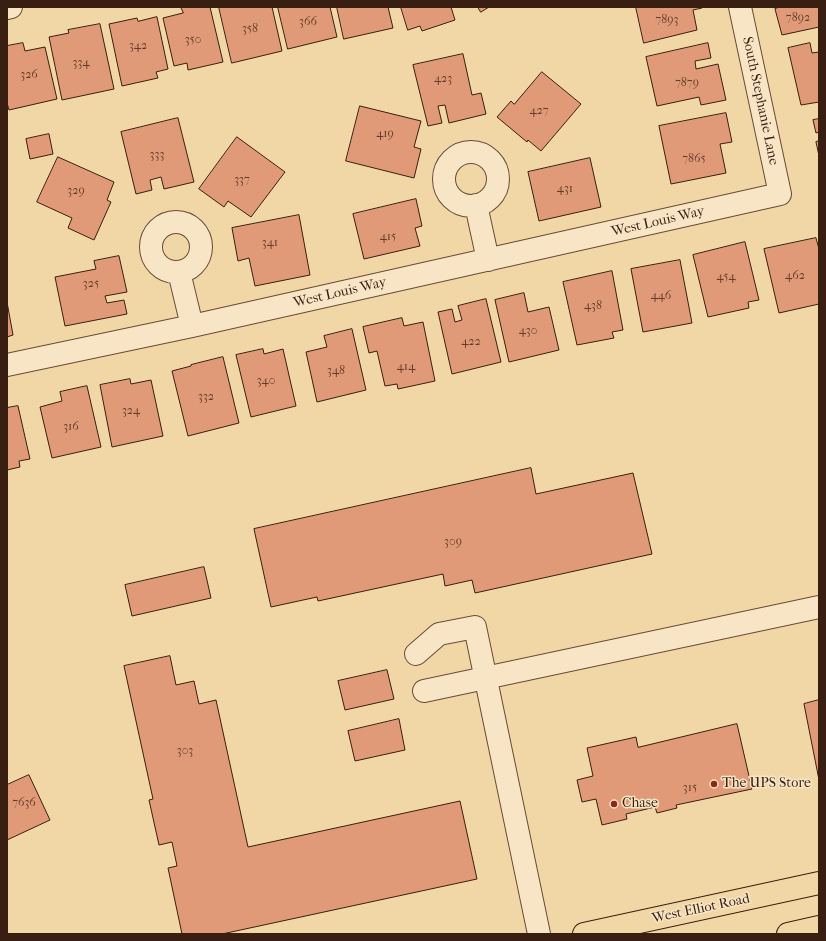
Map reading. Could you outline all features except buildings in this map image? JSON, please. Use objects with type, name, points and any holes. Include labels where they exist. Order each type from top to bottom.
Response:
[{"type":"main road","name":"West Elliot Road","points":[[584,934],[819,883]]},
{"type":"main road","points":[[788,934],[819,927]]},
{"type":"street","name":"South Stephanie Lane","points":[[740,7],[780,194]]},
{"type":"street","name":"West Louis Way","points":[[7,365],[192,326],[780,194]]},
{"type":"street","points":[[476,205],[488,260]]},
{"type":"street","points":[[180,272],[192,326]]},
{"type":"street","points":[[424,691],[819,607]]},
{"type":"street","points":[[416,654],[439,634],[475,627],[539,934]]},
{"type":"place","name":"The UPS Store","points":[[714,784]]},
{"type":"place","name":"Chase","points":[[614,804]]}]
